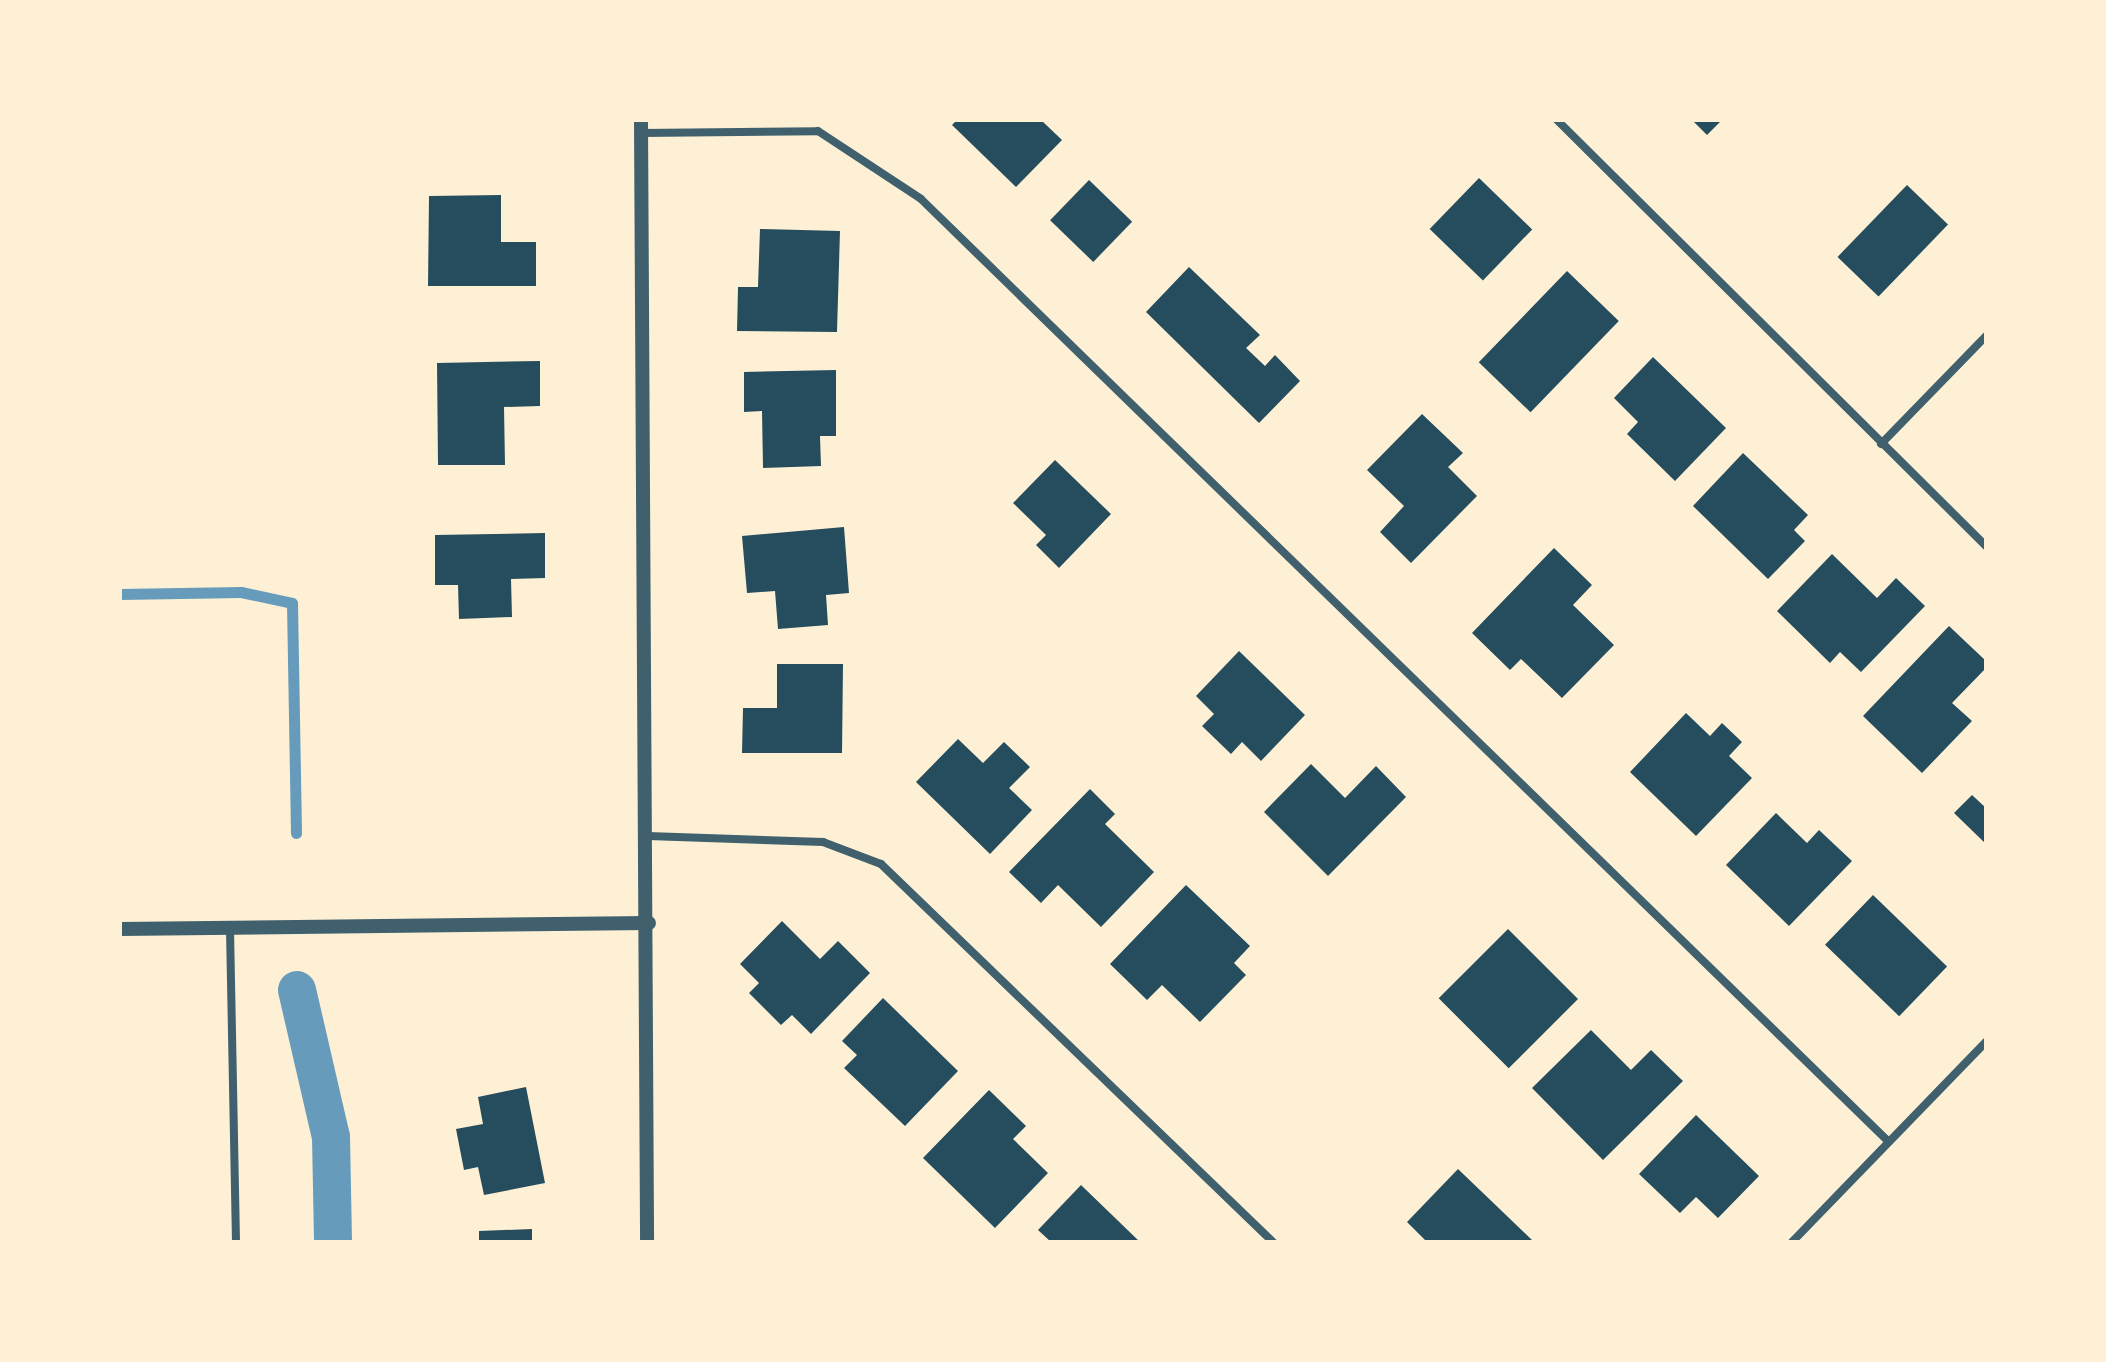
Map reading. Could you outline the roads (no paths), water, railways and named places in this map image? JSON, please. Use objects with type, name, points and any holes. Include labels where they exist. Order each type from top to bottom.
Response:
[{"type":"street","points":[[1557,120],[1986,546]]},
{"type":"street","points":[[647,1242],[649,923],[641,126],[818,131],[921,199],[1888,1141]]},
{"type":"street","points":[[1881,444],[1986,336]]},
{"type":"street","points":[[648,836],[823,842],[881,864],[1273,1242]]},
{"type":"street","points":[[120,929],[649,923]]},
{"type":"street","points":[[230,929],[236,1242]]},
{"type":"street","points":[[1792,1242],[1986,1042]]},
{"type":"waterway","points":[[120,594],[241,592],[292,603],[296,833]]},
{"type":"waterway","points":[[297,990],[331,1137],[333,1242]]}]
